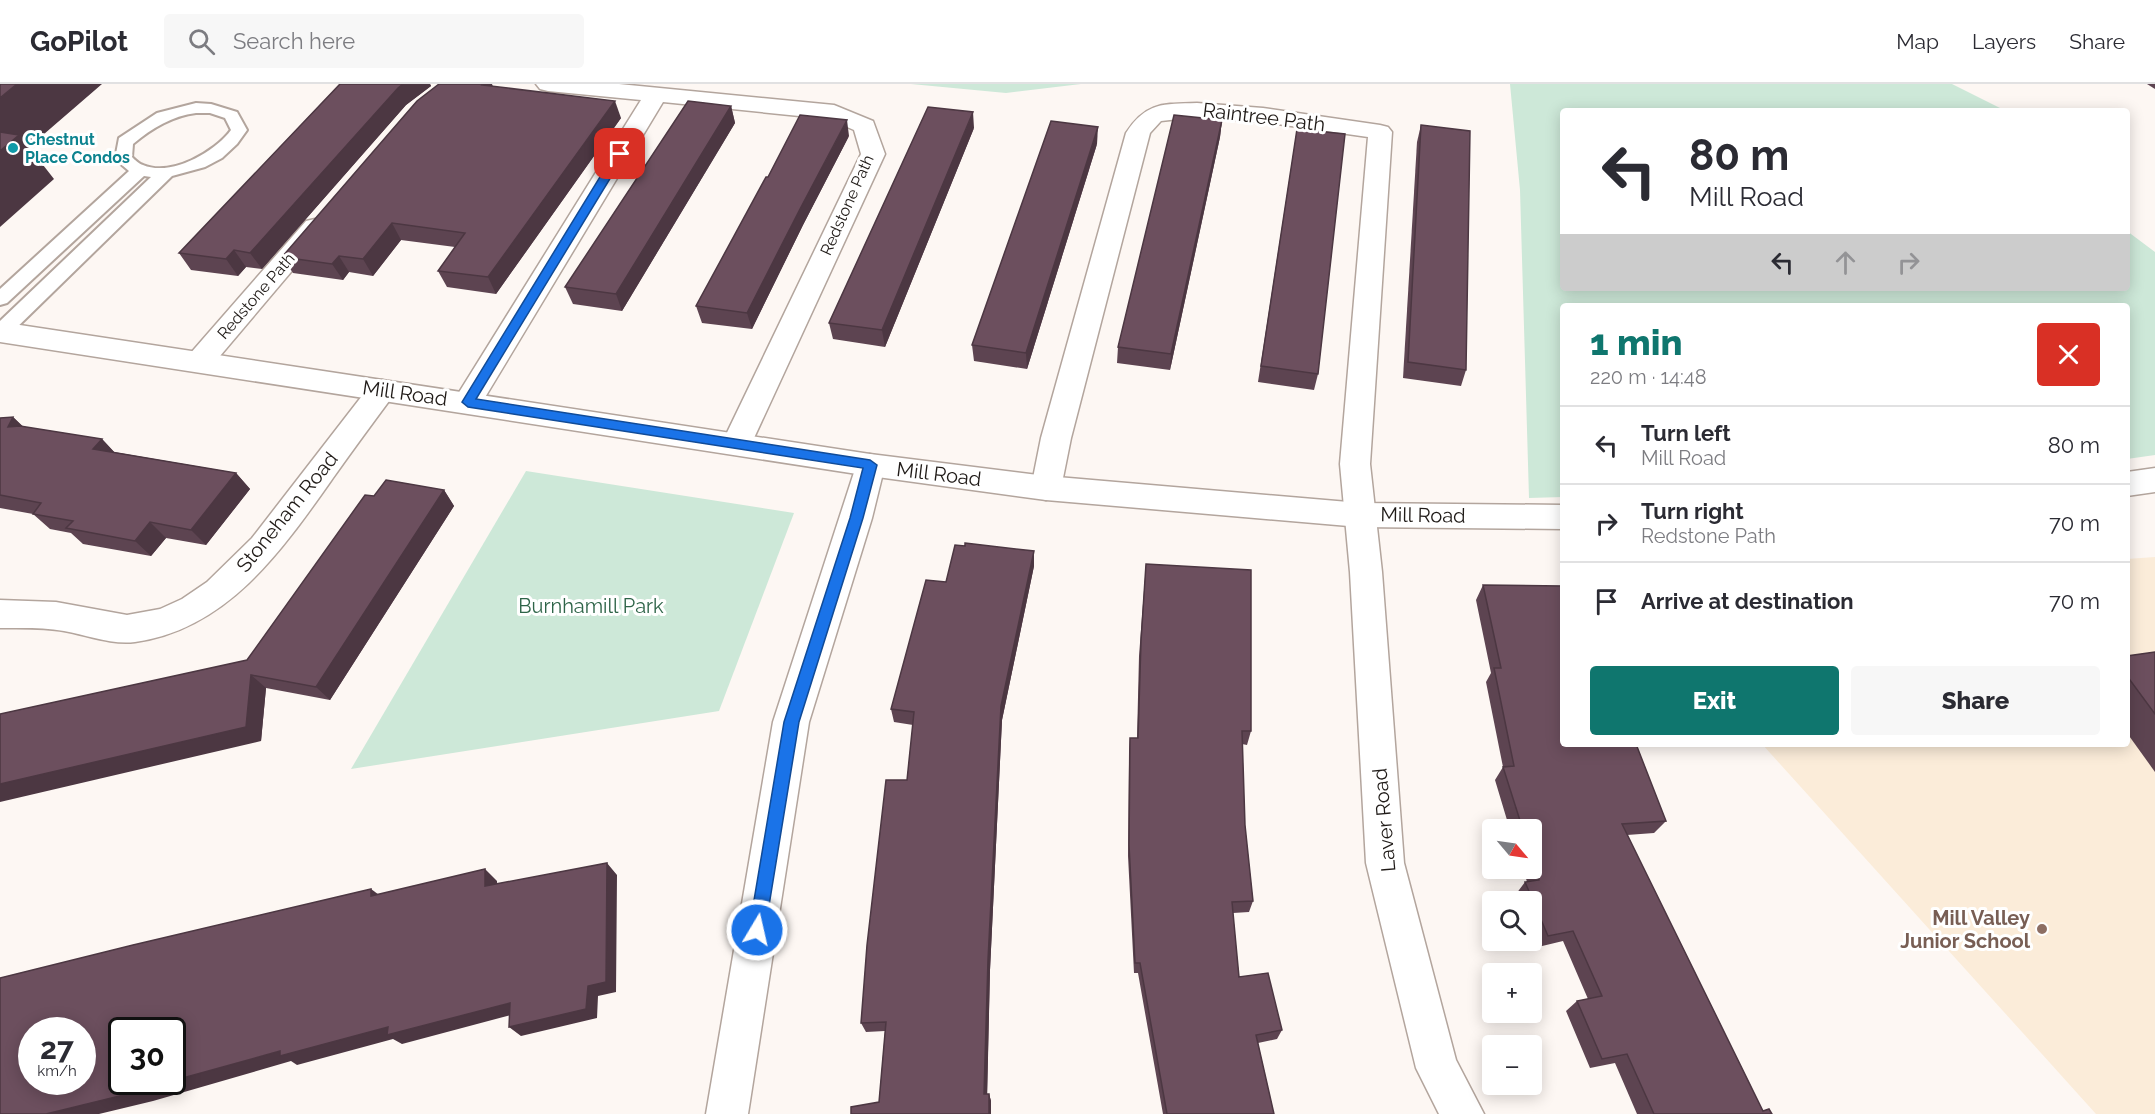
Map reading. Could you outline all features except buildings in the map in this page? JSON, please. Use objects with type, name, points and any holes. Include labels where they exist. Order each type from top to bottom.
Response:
[{"type":"street","name":"Redstone Path","points":[[548,84],[834,112],[865,126],[873,154],[737,443]]},
{"type":"street","points":[[468,402],[656,94]]},
{"type":"street","name":"Raintree Path","points":[[1046,488],[1056,438],[1138,133],[1146,121],[1163,113],[1210,109],[1380,132],[1355,464],[1360,514]]},
{"type":"street","name":"Redstone Path","points":[[199,362],[333,207]]},
{"type":"street","name":"Mill Road","points":[[0,332],[870,465],[1046,488],[1360,514],[1560,517]]},
{"type":"street","name":"Stoneham Road","points":[[0,614],[63,616],[91,624],[134,628],[162,622],[205,601],[248,565],[288,518],[382,390]]},
{"type":"street","points":[[727,1114],[791,722],[856,518],[870,465]]},
{"type":"street","points":[[2130,484],[2155,480]]},
{"type":"street","name":"Laver Road","points":[[1360,514],[1366,572],[1384,863],[1437,1068],[1463,1114]]},
{"type":"lane","points":[[208,108],[231,115],[239,129],[227,148],[200,164],[166,172],[140,171],[123,159],[125,142],[146,124],[176,112],[208,108]]},
{"type":"lane","points":[[0,299],[140,171]]},
{"type":"lane","points":[[0,332],[166,172]]},
{"type":"shaded area","name":"Mill Valley Junior School","points":[[2155,557],[2155,1114],[2096,1114],[1765,747],[2130,747],[2130,559]]},
{"type":"green space","points":[[911,84],[1081,84],[1006,93]]},
{"type":"green space","points":[[1510,84],[1952,84],[2000,108],[1560,108],[1560,291],[2130,291],[2130,233],[2155,252],[2155,455],[2130,459],[2130,303],[1560,303],[1560,497],[1529,498],[1520,190]]},
{"type":"green space","name":"Burnhamill Park","points":[[526,471],[794,513],[719,711],[351,769]]},
{"type":"place","name":"Chestnut Place Condos","points":[[13,148]]},
{"type":"place","name":"Mill Valley Junior School","points":[[2042,929]]},
{"type":"route","points":[[620,154],[468,402],[870,465],[856,518],[791,722],[757,930]]}]
